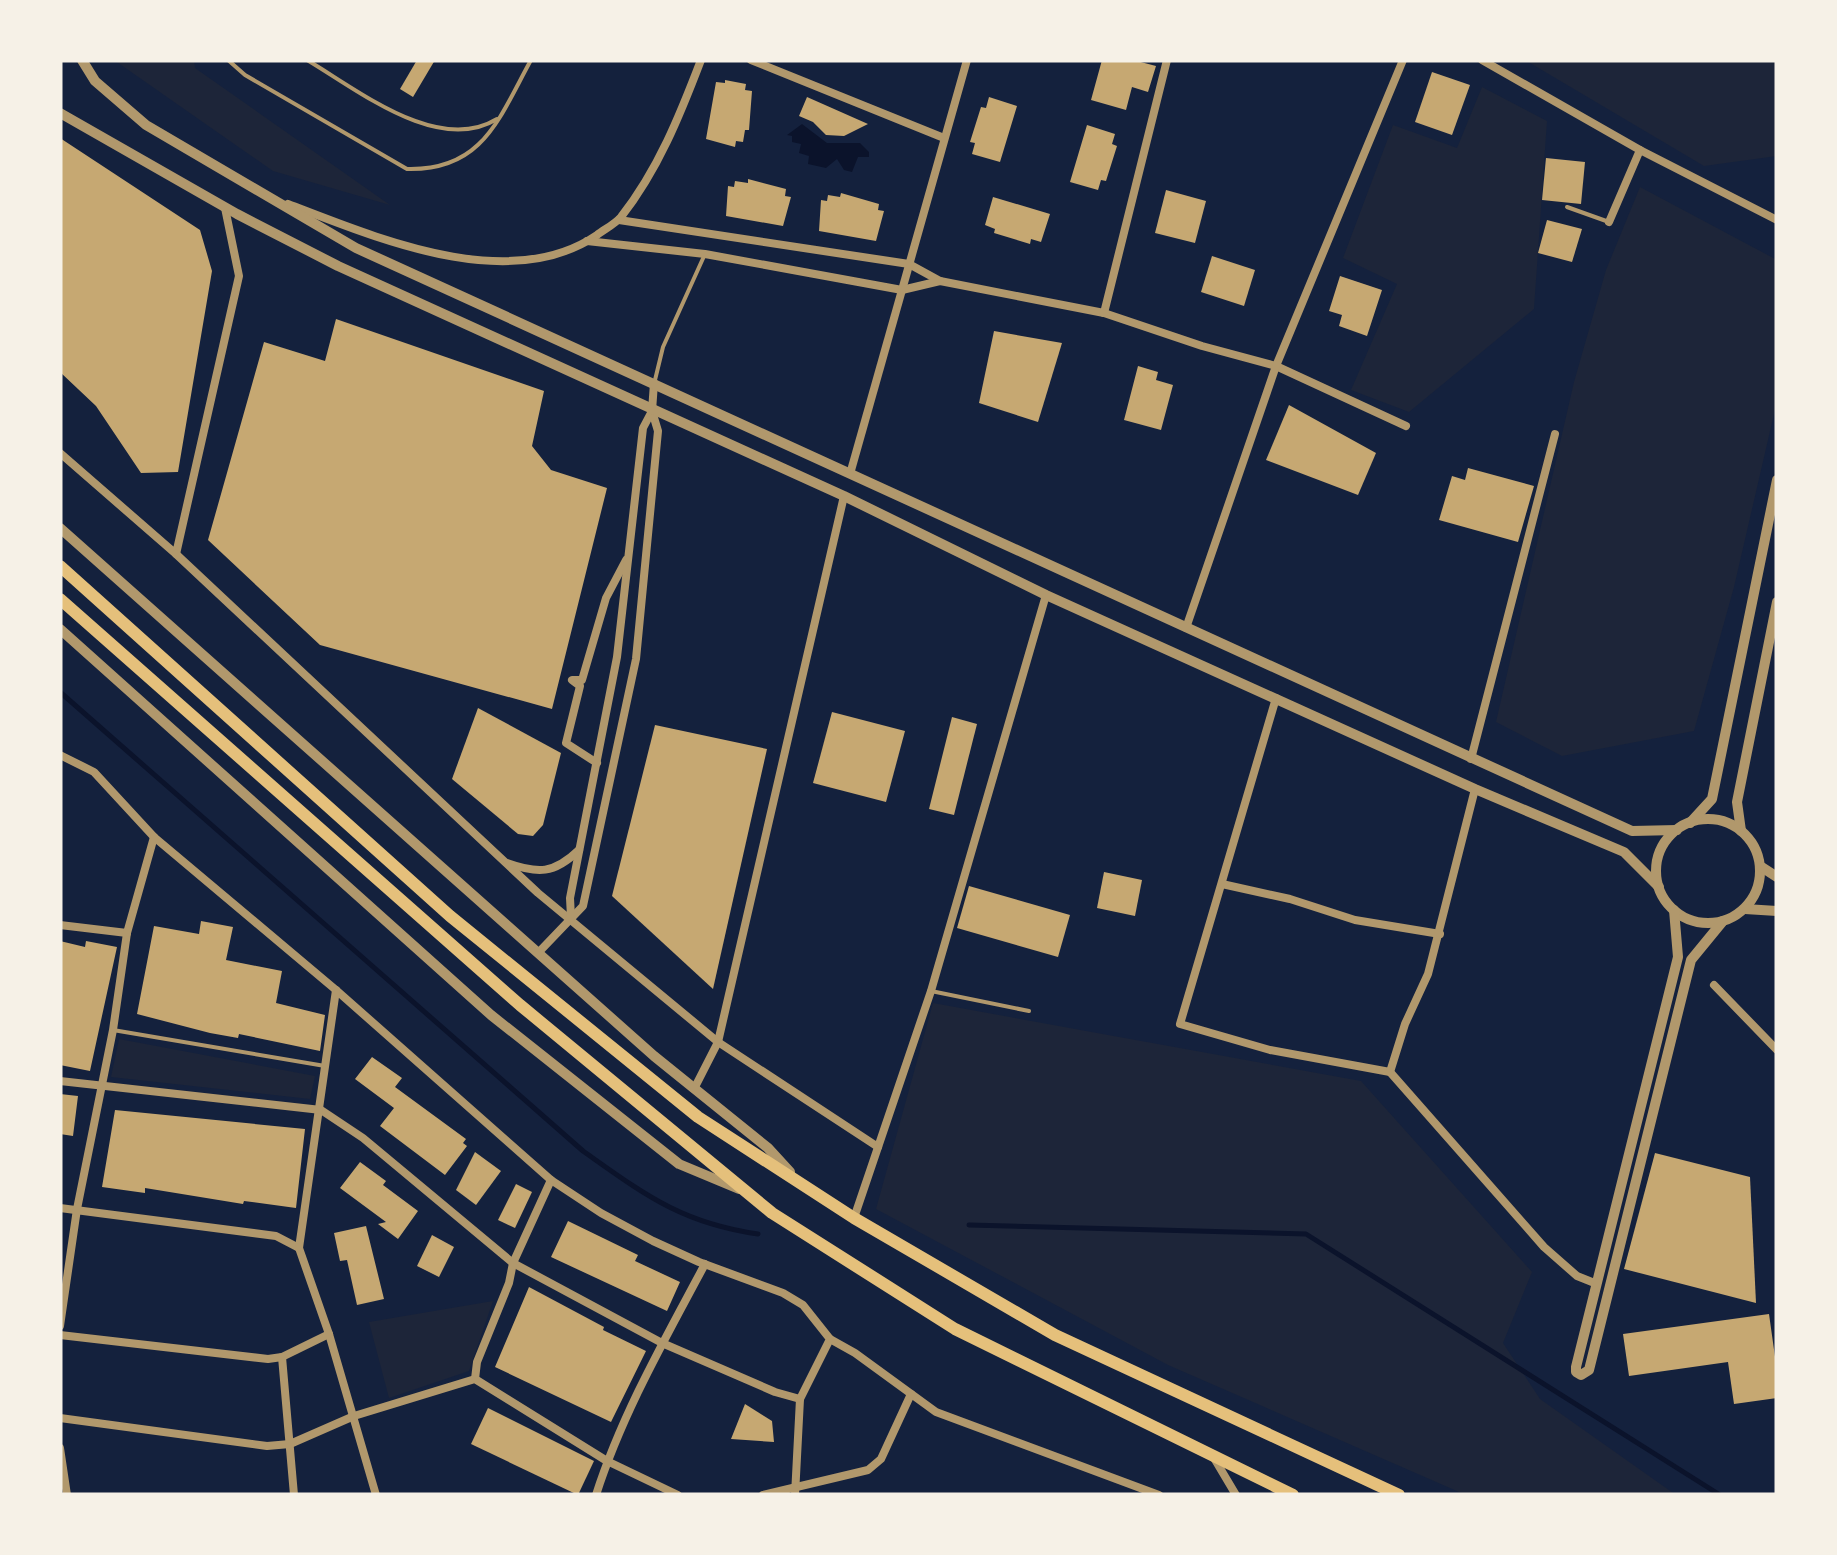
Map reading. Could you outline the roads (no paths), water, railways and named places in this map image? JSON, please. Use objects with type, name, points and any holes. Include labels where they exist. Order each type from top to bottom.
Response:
[{"type":"highway","points":[[60,566],[450,916],[698,1118],[854,1218],[1055,1334],[1399,1495]]},
{"type":"highway","points":[[60,599],[520,1005],[744,1192],[955,1329],[1293,1495]]},
{"type":"street","points":[[82,60],[96,81],[146,125],[356,248],[1632,831],[1677,830]]},
{"type":"street","points":[[262,194],[375,237],[468,260],[548,258],[587,242],[619,220],[673,134],[701,60]]},
{"type":"street","points":[[751,60],[944,138]]},
{"type":"street","points":[[850,474],[966,60]]},
{"type":"street","points":[[1104,313],[1166,60]]},
{"type":"street","points":[[1186,628],[1276,366],[1403,60]]},
{"type":"street","points":[[1482,60],[1640,150],[1777,220]]},
{"type":"street","points":[[60,112],[225,208],[338,266],[844,496],[1046,595],[1624,852],[1659,887],[1674,910],[1678,957],[1576,1368],[1581,1376],[1589,1370],[1691,960],[1723,921],[1744,909],[1758,888],[1758,853],[1741,832],[1717,820],[1690,823]]},
{"type":"street","points":[[1608,222],[1640,150]]},
{"type":"street","points":[[176,554],[239,276],[225,208]]},
{"type":"street","points":[[619,220],[909,264],[940,281],[1104,313],[1276,366],[1406,426]]},
{"type":"street","points":[[587,242],[704,254],[902,290],[940,281]]},
{"type":"street","points":[[538,954],[583,906],[636,659],[658,432],[652,411],[654,383]]},
{"type":"street","points":[[570,918],[570,898],[617,656],[643,428],[652,411]]},
{"type":"street","points":[[1471,759],[1555,434]]},
{"type":"street","points":[[60,453],[176,554],[570,918],[718,1042],[878,1147]]},
{"type":"street","points":[[1659,887],[1656,864],[1661,848],[1712,799],[1777,480]]},
{"type":"street","points":[[694,1089],[718,1042],[844,496]]},
{"type":"street","points":[[60,528],[538,954],[768,1148],[805,1188]]},
{"type":"street","points":[[596,763],[566,743],[580,686],[572,680],[582,680],[606,598],[628,556]]},
{"type":"street","points":[[854,1218],[931,990],[1046,595]]},
{"type":"street","points":[[1741,832],[1737,802],[1777,602]]},
{"type":"street","points":[[60,629],[491,1015],[679,1164],[744,1192]]},
{"type":"street","points":[[1276,698],[1180,1024],[1270,1050],[1390,1072],[1544,1247],[1577,1276],[1597,1284]]},
{"type":"street","points":[[60,755],[94,772],[154,837],[336,990],[551,1180],[601,1213],[705,1264],[784,1293],[803,1305],[830,1340],[936,1412],[1159,1495]]},
{"type":"street","points":[[1390,1072],[1405,1024],[1428,974],[1475,789]]},
{"type":"street","points":[[60,1326],[127,932],[154,837]]},
{"type":"street","points":[[505,862],[533,872],[564,865],[579,850]]},
{"type":"street","points":[[1760,866],[1777,877]]},
{"type":"street","points":[[1222,884],[1290,899],[1356,920],[1440,934]]},
{"type":"street","points":[[1744,909],[1777,911]]},
{"type":"street","points":[[1674,910],[1701,923],[1723,921]]},
{"type":"street","points":[[60,924],[127,932]]},
{"type":"street","points":[[1714,985],[1777,1050]]},
{"type":"street","points":[[336,990],[299,1248],[329,1334],[376,1495]]},
{"type":"street","points":[[60,1081],[321,1110],[363,1138],[513,1263],[662,1344],[800,1400]]},
{"type":"street","points":[[475,1379],[477,1362],[509,1283],[513,1263],[551,1180]]},
{"type":"street","points":[[60,1208],[276,1236],[299,1248]]},
{"type":"street","points":[[596,1495],[607,1461],[662,1344],[705,1264]]},
{"type":"street","points":[[60,1335],[268,1359],[282,1357],[329,1334]]},
{"type":"street","points":[[794,1490],[800,1400],[830,1340]]},
{"type":"street","points":[[282,1357],[294,1495]]},
{"type":"street","points":[[60,1418],[267,1446],[290,1444],[354,1416],[475,1379],[607,1461],[678,1495]]},
{"type":"street","points":[[763,1495],[856,1475],[875,1466],[911,1394]]},
{"type":"street","points":[[60,1448],[67,1495]]},
{"type":"street","points":[[1214,1458],[1236,1495]]},
{"type":"street","points":[[1126,1495],[1132,1485]]},
{"type":"lane","points":[[228,60],[245,75],[407,169],[436,170],[460,160],[482,144],[531,60]]},
{"type":"lane","points":[[307,60],[395,111],[441,131],[481,128],[501,116]]},
{"type":"lane","points":[[1566,207],[1608,222]]},
{"type":"lane","points":[[654,383],[662,347],[704,254]]},
{"type":"lane","points":[[931,990],[1029,1011]]},
{"type":"lane","points":[[113,1030],[325,1066]]},
{"type":"waterway","points":[[60,692],[583,1151],[645,1193],[685,1214],[758,1234]]},
{"type":"waterway","points":[[969,1225],[1306,1234],[1720,1495]]}]
